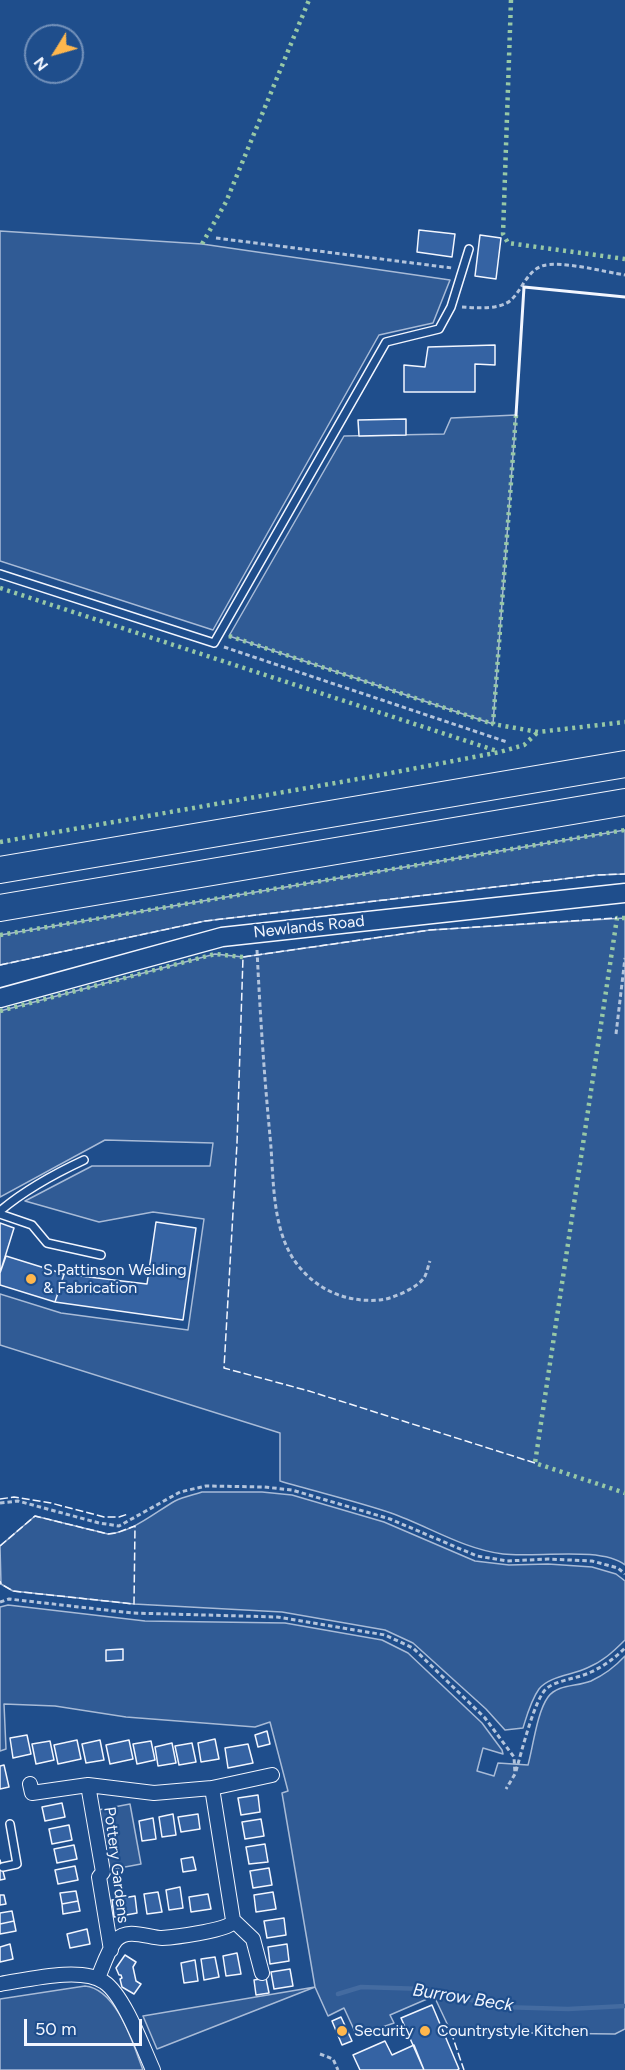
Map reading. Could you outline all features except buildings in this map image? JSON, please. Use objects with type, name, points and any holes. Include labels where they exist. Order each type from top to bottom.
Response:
[{"type":"highway","points":[[0,870],[625,764]]},
{"type":"highway","points":[[0,908],[625,802]]},
{"type":"street","name":"Newlands Road","points":[[0,998],[222,937],[625,893]]},
{"type":"street","name":"Pottery Gardens","points":[[30,1784],[32,1793],[88,1785],[154,1793],[212,1788],[272,1774]]},
{"type":"street","name":"Pottery Gardens","points":[[88,1785],[103,1872],[99,1877],[111,1950]]},
{"type":"street","points":[[212,1788],[233,1920],[253,1939],[262,1973]]},
{"type":"street","name":"Pottery Gardens","points":[[111,1950],[116,1940],[123,1936],[137,1934],[159,1938],[226,1927],[233,1920]]},
{"type":"street","points":[[98,1978],[111,1950]]},
{"type":"street","points":[[0,1984],[63,1975],[98,1978],[106,1983],[120,2000],[153,2070]]},
{"type":"lane","points":[[0,574],[214,643],[386,342],[439,329],[451,307],[469,249]]},
{"type":"lane","points":[[0,1213],[47,1178],[84,1160]]},
{"type":"lane","points":[[0,1213],[32,1225],[46,1243],[101,1255]]},
{"type":"lane","points":[[3,1867],[17,1864],[10,1824]]},
{"type":"path","points":[[216,238],[462,269]]},
{"type":"path","points":[[451,307],[489,308],[511,301],[524,281],[541,266],[562,264],[625,275]]},
{"type":"path","points":[[214,643],[507,742]]},
{"type":"path","points":[[256,933],[277,1214],[285,1241],[294,1259],[309,1278],[327,1291],[344,1298],[361,1301],[383,1300],[401,1294],[423,1279],[430,1261]]},
{"type":"path","points":[[616,1034],[625,958]]},
{"type":"path","points":[[0,1503],[18,1501],[99,1523],[119,1526],[180,1492],[206,1486],[292,1490],[390,1519],[477,1556],[507,1561],[548,1559],[592,1561],[618,1568],[625,1574]]},
{"type":"path","points":[[0,1602],[9,1599],[132,1613],[277,1617],[385,1635],[413,1648],[485,1718],[514,1757],[515,1774]]},
{"type":"path","points":[[506,1789],[515,1774],[537,1704],[546,1689],[565,1680],[590,1673],[612,1660],[625,1648]]},
{"type":"path","points":[[320,2054],[333,2059],[338,2070]]},
{"type":"shaded area","points":[[0,231],[202,244],[450,280],[433,323],[379,335],[213,630],[0,561]]},
{"type":"shaded area","points":[[516,415],[493,724],[229,636],[344,436],[444,434],[451,418]]},
{"type":"shaded area","points":[[625,830],[625,874],[597,875],[205,921],[0,965],[0,935]]},
{"type":"shaded area","points":[[625,918],[625,1565],[614,1559],[584,1554],[516,1555],[488,1551],[460,1542],[391,1513],[280,1481],[280,1433],[0,1345],[0,1294],[61,1313],[188,1330],[204,1219],[153,1212],[99,1222],[25,1201],[92,1166],[210,1166],[213,1143],[105,1140],[0,1197],[0,1011],[215,954],[243,957],[430,930]]},
{"type":"shaded area","points":[[202,1492],[262,1492],[292,1495],[384,1522],[475,1561],[509,1565],[548,1564],[592,1567],[616,1574],[625,1581],[625,1640],[598,1663],[555,1678],[543,1685],[529,1708],[523,1728],[505,1730],[486,1709],[413,1643],[385,1630],[282,1612],[134,1604],[13,1591],[1,1584],[0,1546],[35,1516],[108,1534],[126,1530],[175,1501]]},
{"type":"shaded area","points":[[8,1605],[145,1621],[285,1623],[382,1640],[408,1653],[482,1723],[503,1754],[483,1748],[477,1771],[494,1776],[498,1763],[528,1765],[541,1711],[552,1693],[596,1679],[625,1656],[625,2029],[615,2034],[451,2032],[434,1996],[390,2015],[394,2023],[357,2036],[344,2008],[328,2016],[315,1987],[282,1793],[288,1791],[270,1722],[255,1727],[126,1717],[55,1706],[4,1704],[6,1749],[0,1751],[0,1607]]},
{"type":"shaded area","points":[[130,1804],[141,1864],[109,1870],[98,1810]]},
{"type":"shaded area","points":[[85,1986],[96,1989],[115,2007],[129,2033],[143,2070],[0,2070],[0,1999]]},
{"type":"shaded area","points":[[315,1987],[157,2049],[143,2016]]},
{"type":"waterway","name":"Burrow Beck","points":[[338,1994],[361,1987],[424,1989],[501,2007],[568,2009],[625,2006]]},
{"type":"hedge","points":[[202,244],[226,202],[309,0]]},
{"type":"hedge","points":[[511,0],[503,234],[508,243],[625,259]]},
{"type":"hedge","points":[[516,415],[493,724],[538,732],[625,722]]},
{"type":"hedge","points":[[0,588],[497,751]]},
{"type":"hedge","points":[[229,636],[493,724]]},
{"type":"hedge","points":[[0,842],[500,752],[524,745],[538,732]]},
{"type":"hedge","points":[[0,935],[625,830]]},
{"type":"hedge","points":[[625,918],[617,918],[535,1463],[625,1493]]},
{"type":"hedge","points":[[0,1011],[215,954],[243,957]]},
{"type":"fence","points":[[0,965],[205,921],[597,875],[625,874]]},
{"type":"fence","points":[[535,1463],[309,1391],[224,1368],[237,1143],[243,957],[430,930],[617,918]]},
{"type":"fence","points":[[0,1499],[14,1497],[51,1503],[104,1517],[119,1517],[128,1514]]},
{"type":"fence","points":[[0,1546],[35,1516],[108,1534],[135,1526],[134,1604],[13,1591],[0,1581]]},
{"type":"fence","points":[[451,2032],[464,2070]]},
{"type":"wall","points":[[516,415],[524,287],[625,297]]},
{"type":"place","name":"S Pattinson Welding & Fabrication","points":[[31,1279]]},
{"type":"place","name":"Security","points":[[342,2031]]},
{"type":"place","name":"Countrystyle Kitchen","points":[[425,2031]]}]
